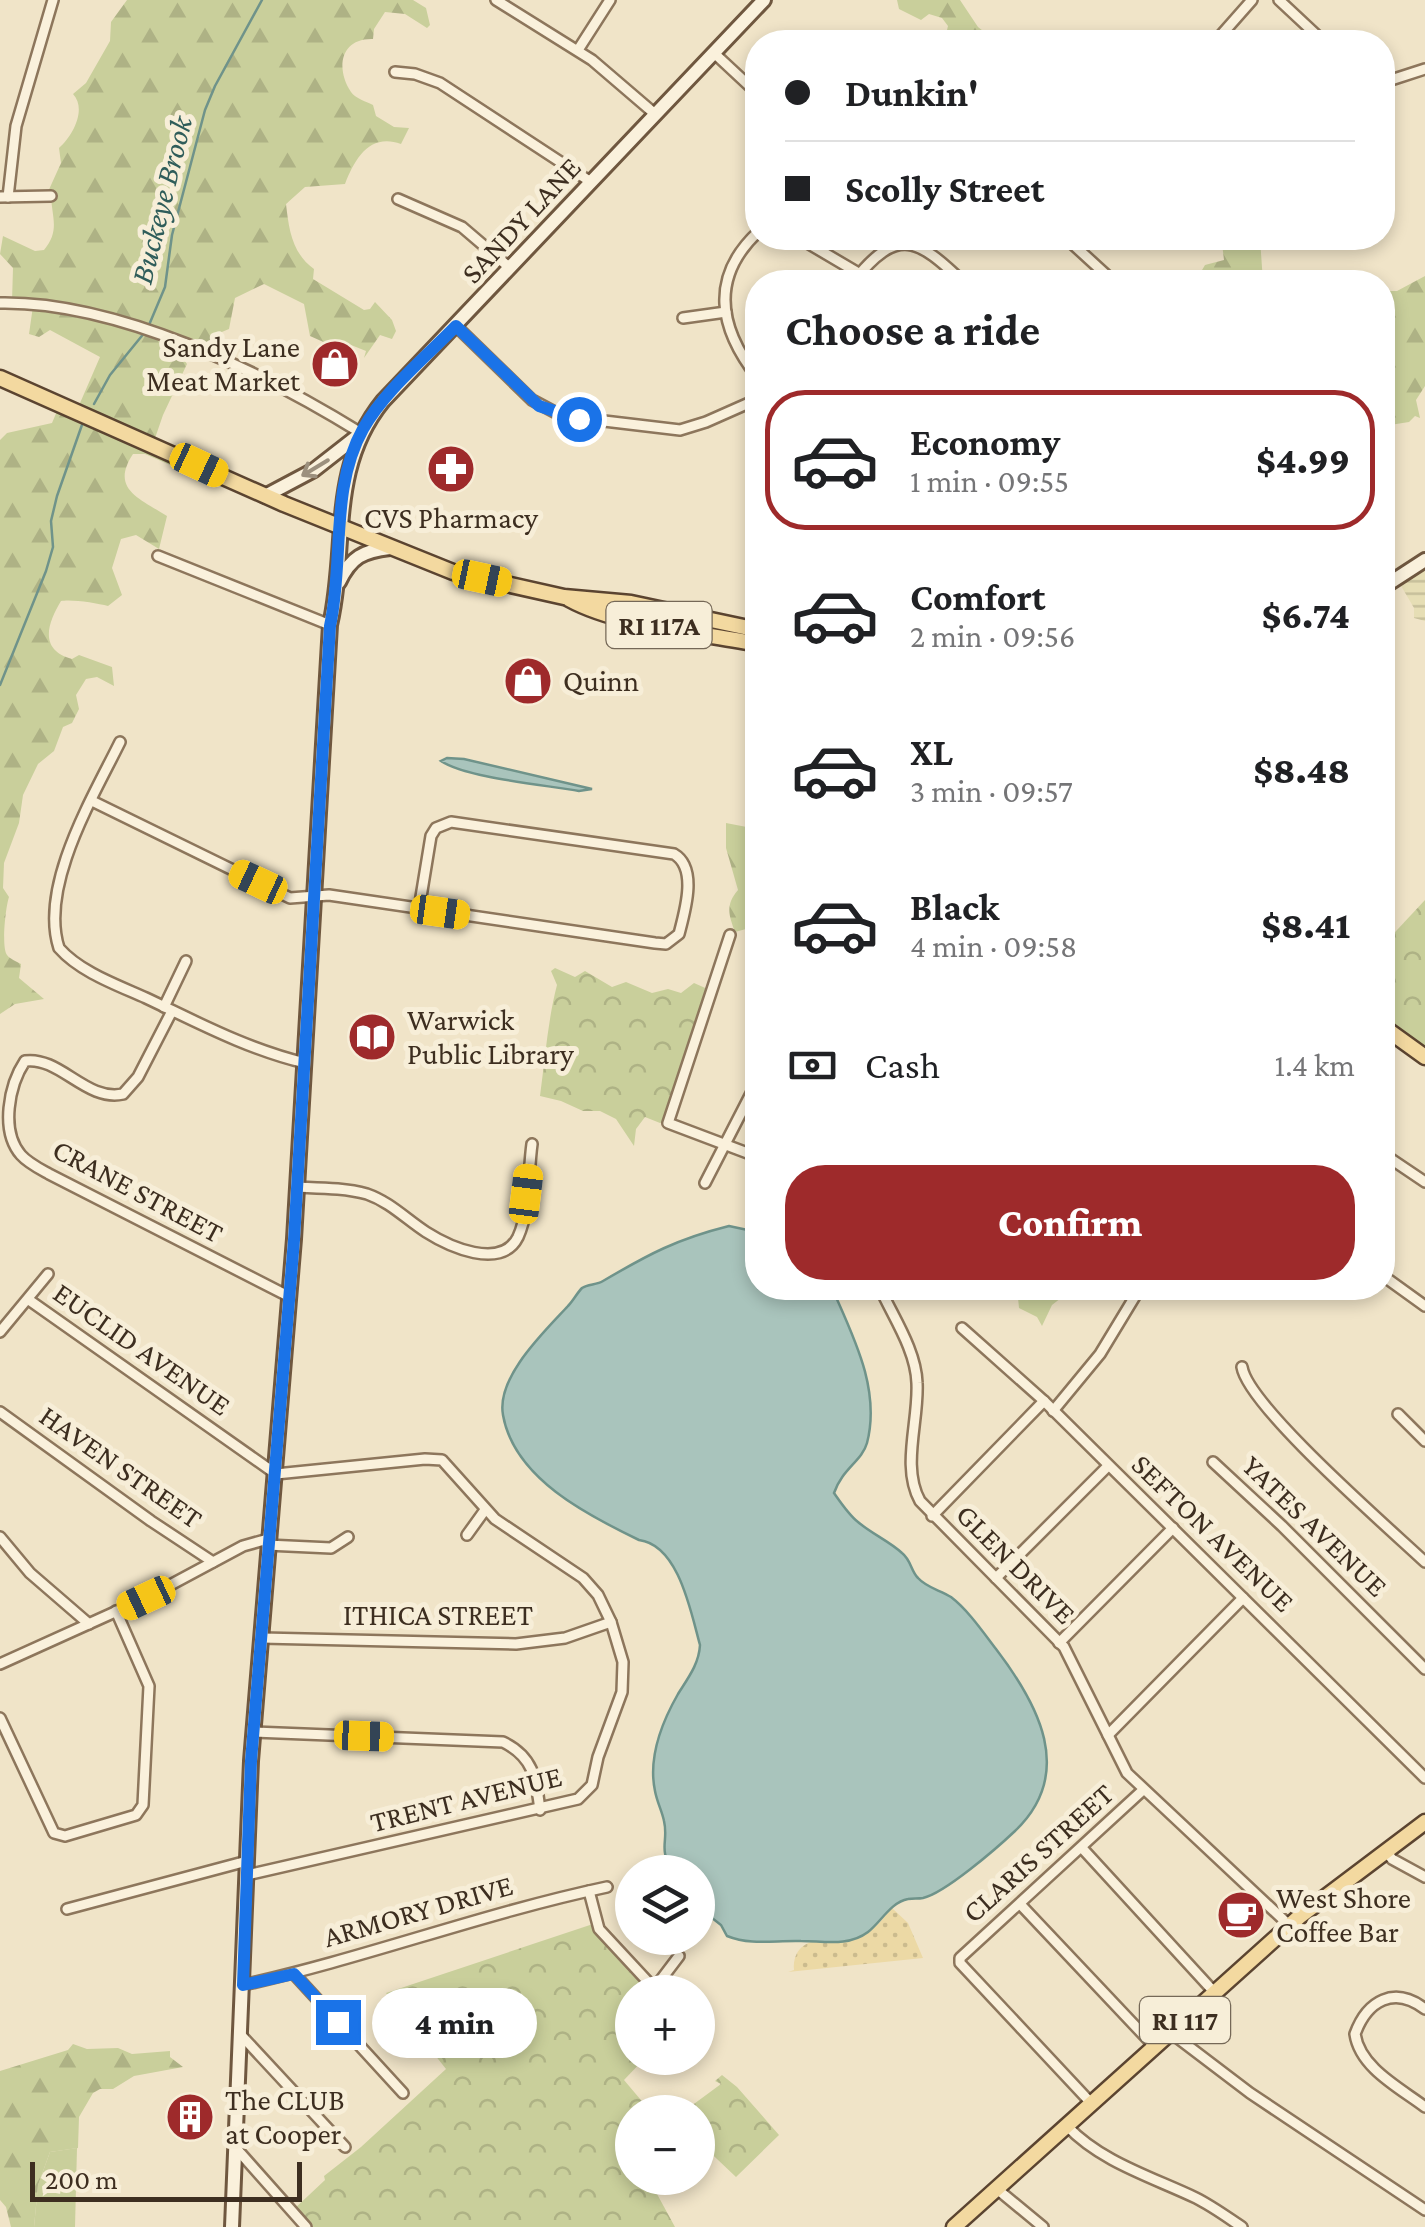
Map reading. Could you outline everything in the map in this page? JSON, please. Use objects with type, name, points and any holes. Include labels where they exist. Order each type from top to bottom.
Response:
[{"type":"main road","name":"SANDY LANE","points":[[232,2227],[254,1732],[290,1298],[330,626],[349,464],[361,433],[383,401],[764,0]]},
{"type":"main road","name":"RI 117A","points":[[0,378],[265,496],[453,572],[564,597],[631,603],[745,627]]},
{"type":"main road","points":[[265,496],[314,470],[361,433]]},
{"type":"main road","points":[[336,589],[347,566],[358,555],[390,548]]},
{"type":"main road","points":[[1395,580],[1425,560]]},
{"type":"main road","name":"RI 117A","points":[[564,597],[583,607],[642,622],[745,642]]},
{"type":"main road","points":[[1395,1035],[1425,1057]]},
{"type":"main road","name":"RI 117","points":[[954,2227],[1289,1925],[1425,1822]]},
{"type":"street","points":[[51,196],[4,197],[16,126],[53,0]]},
{"type":"street","points":[[496,0],[578,50],[655,114]]},
{"type":"street","points":[[578,50],[610,0]]},
{"type":"street","points":[[1225,30],[1252,0]]},
{"type":"street","points":[[1280,0],[1311,30]]},
{"type":"street","points":[[714,53],[745,82]]},
{"type":"street","points":[[1395,79],[1425,69]]},
{"type":"street","points":[[395,72],[416,74],[440,83],[590,182]]},
{"type":"street","points":[[398,199],[462,227],[510,268]]},
{"type":"street","points":[[745,247],[726,276],[726,312],[745,360]]},
{"type":"street","points":[[816,250],[845,270]]},
{"type":"street","points":[[865,270],[888,250]]},
{"type":"street","points":[[930,250],[951,270]]},
{"type":"street","points":[[1079,250],[1101,270]]},
{"type":"street","points":[[0,303],[21,302],[68,310],[179,341],[225,360],[361,433]]},
{"type":"street","points":[[683,318],[726,312]]},
{"type":"street","points":[[456,326],[539,406],[562,416],[680,430],[745,405]]},
{"type":"street","points":[[158,556],[330,626]]},
{"type":"street","points":[[120,742],[60,880],[55,923],[59,948],[80,966],[227,1038],[305,1063]]},
{"type":"street","points":[[92,801],[290,898],[314,895],[666,944],[680,930],[688,872],[681,858],[674,854],[451,822],[436,828],[431,836],[420,909]]},
{"type":"street","points":[[730,935],[668,1124],[745,1153]]},
{"type":"street","points":[[168,1009],[186,962]]},
{"type":"street","name":"CRANE STREET","points":[[168,1009],[138,1077],[123,1094],[99,1093],[43,1063],[26,1061],[12,1092],[13,1141],[21,1155],[49,1174],[290,1298]]},
{"type":"street","points":[[705,1183],[745,1105]]},
{"type":"street","points":[[297,1186],[366,1194],[442,1241],[471,1251],[494,1253],[517,1239],[532,1144]]},
{"type":"street","points":[[1395,1161],[1425,1182]]},
{"type":"street","points":[[0,1332],[48,1274]]},
{"type":"street","points":[[1395,1284],[1425,1306]]},
{"type":"street","name":"EUCLID AVENUE","points":[[29,1300],[276,1474]]},
{"type":"street","name":"GLEN DRIVE","points":[[886,1300],[907,1344],[916,1378],[912,1483],[920,1501],[1059,1642],[1127,1772],[1289,1925]]},
{"type":"street","points":[[1053,1411],[1100,1354],[1133,1300]]},
{"type":"street","name":"SEFTON AVENUE","points":[[962,1328],[1044,1401],[1425,1778]]},
{"type":"street","points":[[1242,1366],[1244,1380],[1268,1410],[1425,1562]]},
{"type":"street","points":[[932,1516],[1044,1401]]},
{"type":"street","name":"HAVEN STREET","points":[[0,1412],[213,1562]]},
{"type":"street","points":[[1398,1414],[1425,1441]]},
{"type":"street","name":"TRENT AVENUE","points":[[67,1909],[247,1868],[540,1810],[578,1799],[592,1784],[622,1692],[623,1662],[611,1622],[598,1595],[583,1578],[485,1510],[449,1467],[436,1459],[276,1474]]},
{"type":"street","name":"YATES AVENUE","points":[[1212,1462],[1425,1669]]},
{"type":"street","points":[[996,1578],[1108,1466]]},
{"type":"street","points":[[468,1535],[485,1510]]},
{"type":"street","points":[[1059,1642],[1174,1528]]},
{"type":"street","points":[[0,1536],[30,1574],[89,1624]]},
{"type":"street","points":[[0,1664],[116,1611],[242,1546],[268,1542],[331,1548],[348,1537]]},
{"type":"street","points":[[1108,1735],[1243,1598]]},
{"type":"street","points":[[0,1718],[54,1833],[65,1836],[136,1816],[143,1804],[149,1686],[116,1611]]},
{"type":"street","name":"ITHICA STREET","points":[[262,1638],[516,1644],[565,1638],[611,1622]]},
{"type":"street","points":[[254,1732],[503,1742],[528,1760],[535,1773],[540,1810]]},
{"type":"street","name":"CLARIS STREET","points":[[1092,2104],[960,1963],[966,1952],[1144,1790]]},
{"type":"street","points":[[1082,1848],[1215,1992]]},
{"type":"street","points":[[1386,1851],[1392,1859],[1425,1877]]},
{"type":"street","name":"ARMORY DRIVE","points":[[243,1985],[294,1974],[524,1906],[607,1887]]},
{"type":"street","points":[[588,1891],[599,1930],[650,1984],[657,1986],[680,1956]]},
{"type":"street","points":[[1020,1904],[1154,2047]]},
{"type":"street","points":[[294,1974],[403,2093]]},
{"type":"street","points":[[1425,2009],[1407,1999],[1392,1998],[1371,2005],[1356,2034],[1368,2064],[1425,2107]]},
{"type":"street","points":[[1171,2032],[1250,2093],[1424,2207]]},
{"type":"street","points":[[240,2034],[345,2147]]},
{"type":"street","points":[[1067,2126],[1080,2140],[1107,2156],[1201,2200],[1242,2227]]},
{"type":"street","points":[[236,2148],[306,2227]]},
{"type":"street","points":[[996,2189],[1043,2227]]},
{"type":"shaded area","points":[[1425,560],[1425,621],[1414,618],[1414,608],[1397,579]]},
{"type":"green space","points":[[127,0],[413,0],[426,8],[430,25],[427,28],[405,14],[385,12],[374,29],[373,39],[353,44],[342,65],[353,94],[373,105],[376,116],[394,127],[409,128],[401,144],[390,141],[372,145],[359,157],[345,184],[305,187],[286,204],[293,240],[314,269],[313,279],[364,310],[375,302],[392,320],[396,331],[392,339],[380,335],[364,358],[366,351],[346,343],[339,349],[310,336],[304,304],[264,284],[235,298],[229,329],[217,334],[207,350],[186,344],[182,357],[187,364],[153,444],[182,457],[177,468],[145,454],[133,454],[125,476],[126,484],[138,498],[167,516],[159,549],[136,535],[121,539],[112,568],[122,595],[108,606],[61,601],[52,618],[49,635],[54,649],[72,659],[79,655],[112,667],[114,686],[97,677],[86,679],[76,695],[79,709],[72,723],[63,727],[54,751],[38,764],[23,795],[19,823],[4,863],[3,888],[9,897],[4,944],[7,955],[21,964],[19,978],[44,999],[15,1004],[0,1014],[0,440],[7,433],[52,423],[60,404],[77,410],[100,357],[50,330],[39,337],[29,334],[33,306],[12,301],[13,268],[0,254],[3,236],[35,251],[44,250],[52,237],[51,196],[47,194],[61,163],[59,148],[69,137],[78,115],[73,94],[86,83],[110,41],[111,22]]},
{"type":"green space","points":[[897,0],[960,0],[982,30],[947,30],[942,18],[929,14],[921,20],[899,9]]},
{"type":"green space","points":[[1223,250],[1261,250],[1262,270],[1202,270],[1205,265],[1224,260]]},
{"type":"green space","points":[[1425,276],[1425,386],[1416,400],[1420,418],[1415,416],[1409,422],[1395,424],[1395,291]]},
{"type":"green space","points":[[726,823],[745,827],[745,929],[735,932],[729,910],[738,890],[726,848]]},
{"type":"green space","points":[[1425,900],[1425,1057],[1395,1035],[1395,932]]},
{"type":"green space","points":[[555,968],[575,977],[585,971],[612,987],[626,982],[652,993],[668,989],[681,993],[694,983],[712,991],[667,1121],[660,1123],[645,1117],[636,1129],[634,1146],[616,1119],[600,1111],[583,1111],[540,1096],[557,985],[551,971]]},
{"type":"green space","points":[[1018,1300],[1058,1300],[1042,1326],[1037,1317],[1019,1308]]},
{"type":"green space","points":[[596,1923],[615,1943],[615,1955],[627,1955],[646,1975],[615,1975],[615,2075],[629,2075],[624,2080],[637,2095],[615,2095],[615,2195],[658,2195],[675,2227],[307,2227],[293,2210],[325,2180],[324,2176],[446,2069],[386,1993]]},
{"type":"green space","points":[[73,2044],[87,2049],[118,2048],[132,2054],[170,2051],[170,2057],[183,2067],[134,2076],[113,2089],[93,2093],[79,2117],[78,2148],[50,2152],[38,2185],[34,2227],[11,2227],[0,2200],[0,2071],[68,2050]]},
{"type":"green space","points":[[722,2075],[737,2087],[779,2135],[736,2177],[715,2157],[715,2095],[706,2095],[721,2084],[715,2081]]},
{"type":"green space","points":[[77,2148],[75,2227],[34,2227],[38,2185],[50,2152]]},
{"type":"sand","points":[[892,1908],[908,1923],[923,1958],[788,1972],[794,1970],[796,1957],[811,1942],[870,1931]]},
{"type":"water","points":[[447,758],[592,789],[579,791],[487,776],[441,761]]},
{"type":"water","points":[[729,1226],[745,1229],[745,1300],[837,1300],[863,1363],[870,1423],[864,1449],[834,1493],[855,1519],[905,1556],[922,1581],[951,1597],[969,1615],[1025,1692],[1044,1739],[1044,1786],[1033,1809],[1015,1831],[944,1888],[923,1898],[902,1901],[868,1932],[844,1941],[755,1942],[727,1936],[715,1920],[715,1855],[666,1855],[665,1828],[653,1779],[655,1753],[662,1728],[692,1671],[700,1645],[681,1582],[674,1567],[653,1545],[576,1506],[537,1476],[510,1437],[503,1415],[503,1400],[514,1370],[582,1288],[678,1242]]},
{"type":"waterway","name":"Buckeye Brook","points":[[149,325],[165,287],[172,235],[205,110],[262,0]]},
{"type":"waterway","name":"Buckeye Brook","points":[[94,404],[110,375],[145,332]]},
{"type":"waterway","name":"Buckeye Brook","points":[[0,685],[46,571],[53,547],[51,521],[57,496],[83,422]]},
{"type":"place","name":"Sandy Lane Meat Market","points":[[335,364]]},
{"type":"place","name":"CVS Pharmacy","points":[[451,469]]},
{"type":"place","name":"Quinn","points":[[528,681]]},
{"type":"place","name":"Warwick Public Library","points":[[372,1037]]},
{"type":"place","name":"West Shore Coffee Bar","points":[[1241,1915]]},
{"type":"place","name":"The CLUB at Cooper","points":[[190,2117]]},
{"type":"route","points":[[338,2022],[294,1974],[243,1985],[251,1761],[294,1240],[330,626],[346,480],[354,448],[370,417],[456,326],[539,406],[579,419]]}]
